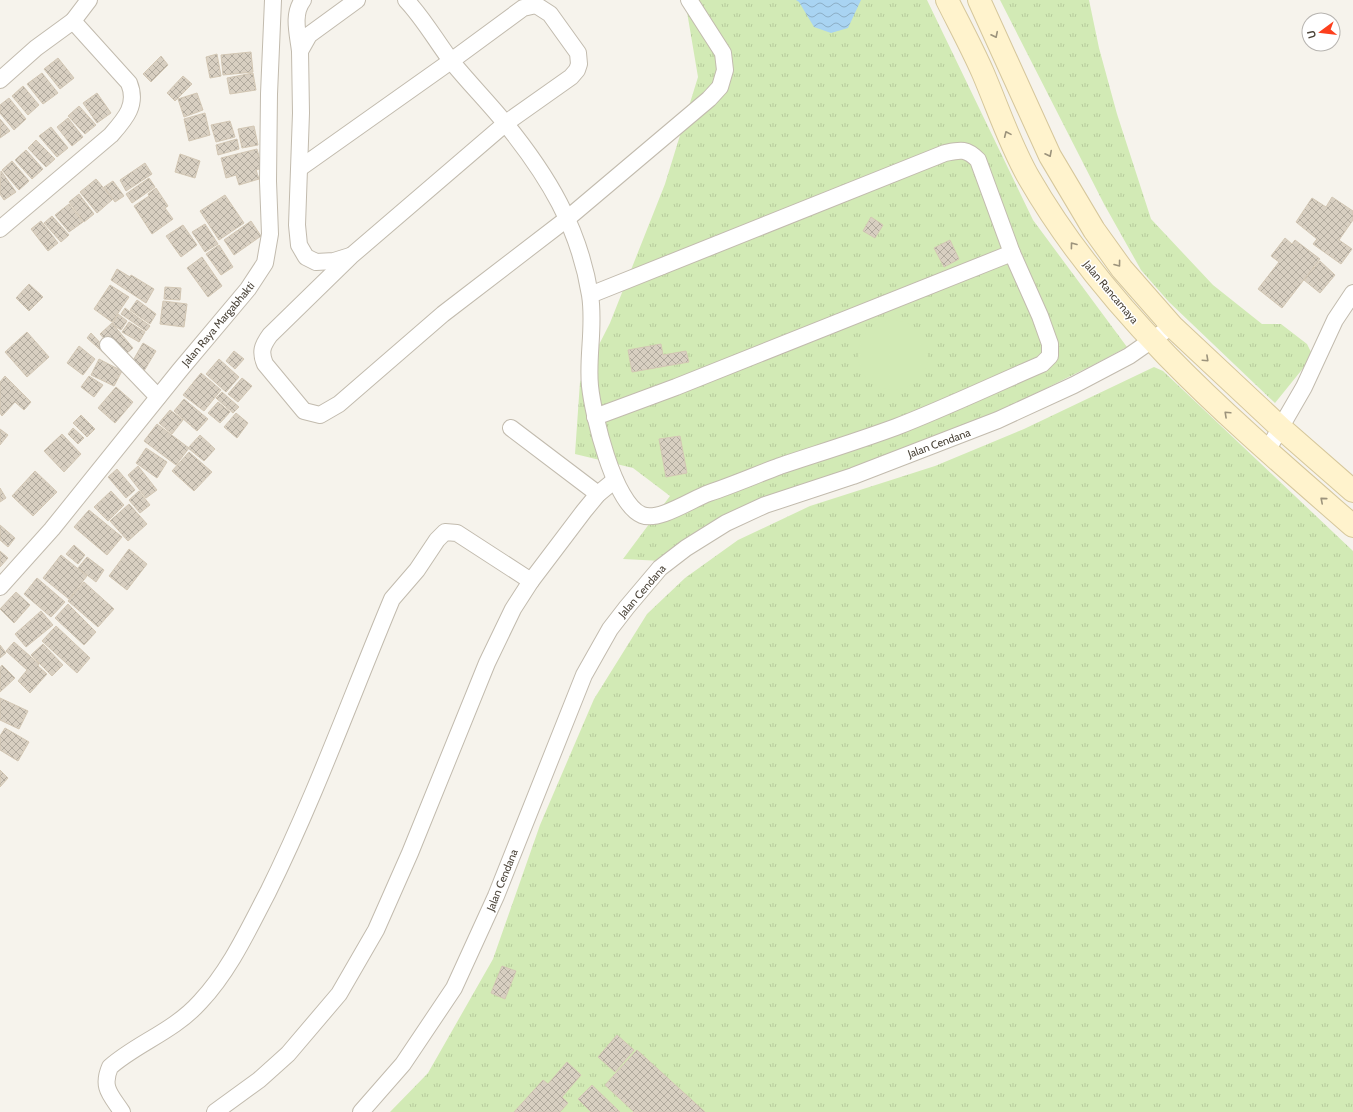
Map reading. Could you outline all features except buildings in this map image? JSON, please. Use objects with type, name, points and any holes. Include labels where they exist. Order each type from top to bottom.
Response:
[{"type":"street","points":[[0,80],[36,48],[73,21],[89,0]]},
{"type":"street","name":"Jalan Raya Margabhakti","points":[[0,587],[33,553],[158,397],[248,289],[265,263],[270,234],[268,181],[269,94],[274,0]]},
{"type":"street","points":[[303,0],[299,6],[297,15],[300,51],[300,168],[297,225],[298,237],[302,251],[306,257],[316,262],[334,261],[351,256]]},
{"type":"street","points":[[300,51],[309,35],[357,0]]},
{"type":"street","points":[[406,0],[420,16],[451,61],[506,123],[542,172],[568,218],[582,258],[590,295],[592,336],[590,384],[594,417],[600,440],[616,480],[632,509],[642,515],[655,516],[704,495],[779,467],[898,426],[1042,364],[1050,356],[1050,344],[1037,309],[1012,253],[978,160],[971,153],[961,149],[944,153],[590,295]]},
{"type":"street","points":[[300,168],[523,8],[536,5],[550,14],[578,53],[580,59],[577,70],[571,77],[506,123],[351,256],[270,335],[262,349],[265,364],[304,411],[311,414],[320,415],[339,404],[443,314],[568,218],[709,99],[720,87],[725,70],[723,53],[689,0]]},
{"type":"street","name":"Jalan Rancamaya","points":[[947,0],[982,71],[1004,125],[1028,177],[1050,213],[1083,258],[1152,341],[1185,375],[1267,451],[1353,526]]},
{"type":"street","name":"Jalan Rancamaya","points":[[979,0],[1041,138],[1074,198],[1122,269],[1172,326],[1281,428],[1353,491]]},
{"type":"street","points":[[0,229],[111,135],[123,122],[133,101],[133,94],[129,83],[73,21]]},
{"type":"street","points":[[594,417],[676,387],[1012,253]]},
{"type":"street","points":[[1267,451],[1304,387],[1335,320],[1353,293]]},
{"type":"street","name":"Jalan Cendana","points":[[361,1112],[403,1064],[454,988],[496,896],[584,675],[610,630],[626,607],[660,568],[708,534],[747,513],[765,505],[853,476],[998,420],[1074,385],[1129,356],[1172,326]]},
{"type":"street","points":[[108,345],[158,397]]},
{"type":"street","points":[[511,428],[598,494]]},
{"type":"street","points":[[215,1112],[259,1080],[288,1054],[339,994],[376,930],[410,853],[490,658],[513,609],[531,581],[598,494],[616,480]]},
{"type":"street","points":[[122,1112],[109,1094],[106,1084],[110,1067],[158,1036],[188,1014],[207,994],[230,964],[285,856],[392,599],[417,570],[437,540],[444,532],[457,533],[531,581]]},
{"type":"green space","points":[[685,0],[927,0],[1033,220],[1127,347],[937,442],[861,465],[662,561],[623,559],[670,496],[633,468],[575,454],[580,382],[610,323],[665,184],[698,77]]},
{"type":"green space","points":[[1000,0],[1089,0],[1099,48],[1117,114],[1151,219],[1213,285],[1262,324],[1281,324],[1307,344],[1313,356],[1275,403],[1169,302],[1141,270],[1104,204]]},
{"type":"green space","points":[[893,320],[912,326],[922,336],[928,355],[922,374],[912,384],[893,390],[874,384],[864,374],[858,355],[864,336],[874,326]]},
{"type":"green space","points":[[1154,367],[1163,371],[1353,551],[1353,1112],[390,1112],[428,1073],[493,959],[540,825],[594,699],[647,614],[685,578],[738,540],[810,506],[935,466],[1024,429]]},
{"type":"water","points":[[796,0],[861,0],[848,28],[831,33],[814,27],[799,2]]}]
